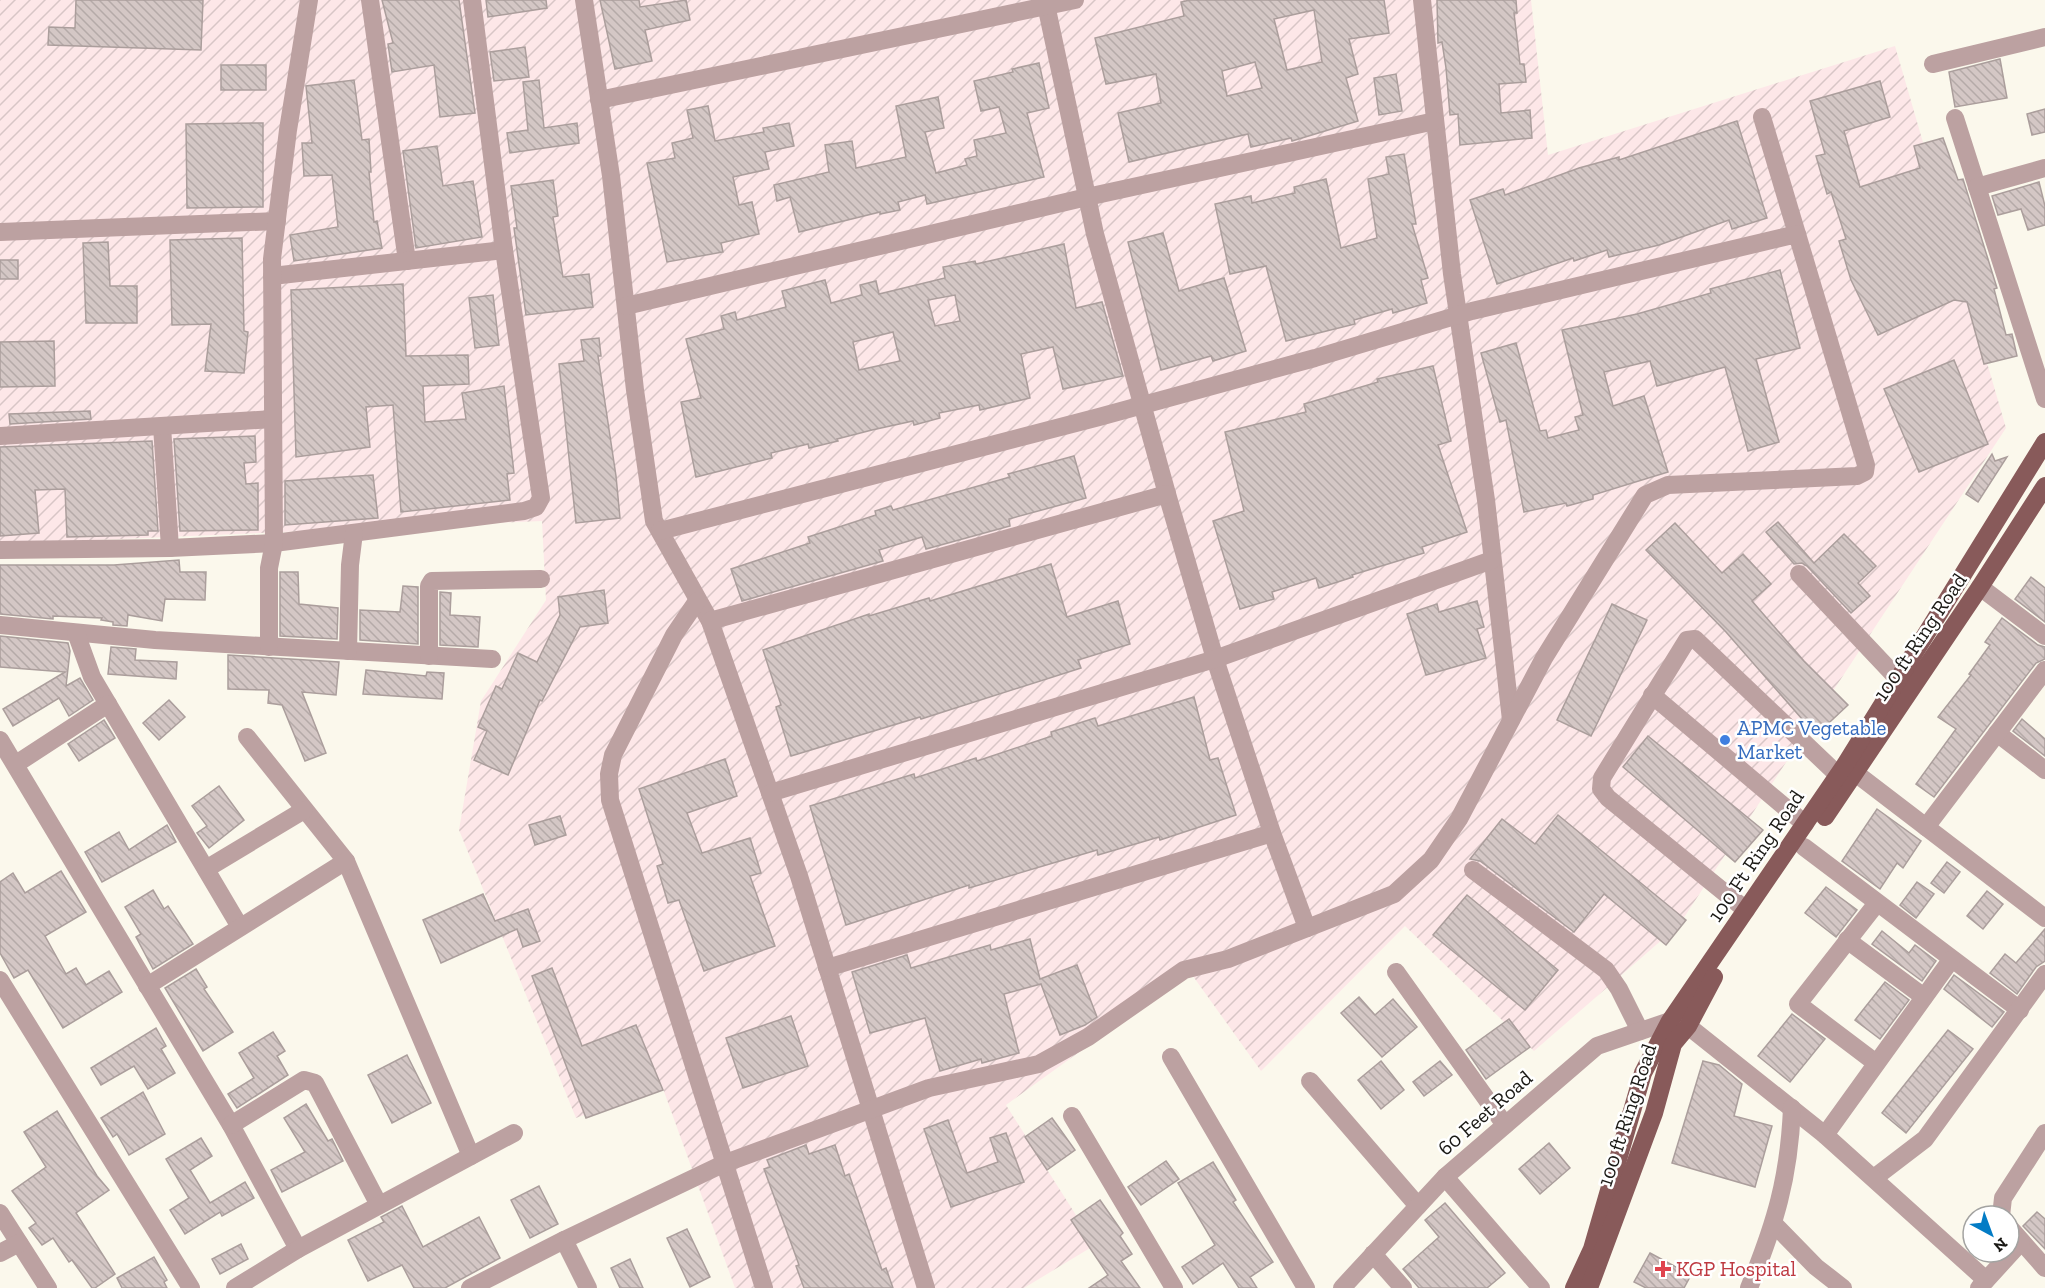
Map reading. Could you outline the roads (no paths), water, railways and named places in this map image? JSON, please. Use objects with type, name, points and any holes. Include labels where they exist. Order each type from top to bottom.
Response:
[{"type":"main road","name":"100 Ft Ring Road","points":[[1574,1288],[1592,1249],[1643,1073],[1670,1021],[1805,824],[1846,771],[1898,679],[2045,442]]},
{"type":"main road","name":"100 ft Ring Road","points":[[1589,1288],[1654,1113],[1673,1044],[1688,1026],[1705,990],[1804,847],[1846,771],[1980,587],[2045,486]]},
{"type":"street","points":[[269,647],[269,568],[274,543],[272,276],[288,130],[309,0]]},
{"type":"street","points":[[370,0],[407,261]]},
{"type":"street","points":[[0,550],[170,548],[274,543],[524,511],[536,507],[541,498],[504,250],[472,0]]},
{"type":"street","points":[[584,0],[654,521],[710,621],[770,793],[827,968],[926,1288]]},
{"type":"street","points":[[599,100],[1045,3],[1075,0]]},
{"type":"street","points":[[1422,0],[1458,315],[1486,500],[1511,720]]},
{"type":"street","points":[[1045,3],[1086,197],[1167,494],[1215,659],[1272,833],[1307,928]]},
{"type":"street","points":[[1933,64],[2045,37]]},
{"type":"street","points":[[472,1288],[564,1240],[723,1164],[929,1088],[1039,1064],[1088,1037],[1184,970],[1228,959],[1394,894],[1431,860],[1459,819],[1544,658],[1645,495],[1668,485],[1857,476],[1865,472],[1866,465],[1762,117]]},
{"type":"street","points":[[1955,118],[2045,399]]},
{"type":"street","points":[[626,306],[1086,197],[1435,121]]},
{"type":"street","points":[[1977,187],[2045,168]]},
{"type":"street","points":[[0,232],[277,221]]},
{"type":"street","points":[[660,531],[1144,405],[1315,358],[1458,315],[1797,234]]},
{"type":"street","points":[[272,276],[504,250]]},
{"type":"street","points":[[0,436],[273,419]]},
{"type":"street","points":[[162,426],[170,548]]},
{"type":"street","points":[[710,621],[1167,494]]},
{"type":"street","points":[[348,651],[350,565],[354,533]]},
{"type":"street","points":[[770,793],[1215,659],[1492,560]]},
{"type":"street","points":[[1800,574],[1898,679]]},
{"type":"street","points":[[429,656],[429,586],[432,581],[541,579]]},
{"type":"street","points":[[1980,587],[2045,636]]},
{"type":"street","points":[[697,601],[674,635],[613,755],[609,774],[610,800],[764,1288]]},
{"type":"street","points":[[0,625],[269,647],[492,659]]},
{"type":"street","points":[[76,633],[92,677],[240,927]]},
{"type":"street","points":[[1746,910],[1608,798],[1601,789],[1602,778],[1687,640],[1695,639],[1846,771],[1926,827],[2045,918]]},
{"type":"street","points":[[1926,827],[2045,670]]},
{"type":"street","points":[[1652,694],[1805,824]]},
{"type":"street","points":[[16,764],[108,704]]},
{"type":"street","points":[[1997,733],[2045,770]]},
{"type":"street","points":[[247,737],[304,810],[327,834],[346,861],[471,1156]]},
{"type":"street","points":[[0,740],[231,1125],[297,1249]]},
{"type":"street","points":[[206,869],[304,810]]},
{"type":"street","points":[[827,968],[1272,833]]},
{"type":"street","points":[[1804,847],[2020,1010]]},
{"type":"street","points":[[147,986],[346,861]]},
{"type":"street","points":[[1473,870],[1606,970],[1619,989],[1640,1031]]},
{"type":"street","points":[[1876,1063],[1798,1004],[1877,903]]},
{"type":"street","points":[[1847,940],[1924,997]]},
{"type":"street","points":[[1824,1135],[1951,960]]},
{"type":"street","points":[[1396,972],[1505,1125]]},
{"type":"street","points":[[1874,1179],[1925,1139],[2045,974]]},
{"type":"street","points":[[0,980],[191,1288]]},
{"type":"street","points":[[1670,1021],[1688,1026],[1792,1108],[1874,1179],[1983,1284],[2001,1264]]},
{"type":"street","name":"60 Feet Road","points":[[1342,1288],[1445,1177],[1597,1046],[1670,1021]]},
{"type":"street","points":[[1171,1057],[1306,1288]]},
{"type":"street","points":[[231,1125],[304,1080],[310,1080],[315,1083],[379,1205]]},
{"type":"street","points":[[1310,1081],[1419,1206]]},
{"type":"street","points":[[1749,1288],[1774,1224],[1785,1184],[1792,1108]]},
{"type":"street","points":[[1072,1116],[1174,1288]]},
{"type":"street","points":[[235,1288],[297,1249],[514,1133]]},
{"type":"street","points":[[2002,1204],[2003,1198],[2045,1133]]},
{"type":"street","points":[[1445,1177],[1541,1288]]},
{"type":"street","points":[[0,1213],[48,1288]]},
{"type":"street","points":[[1774,1224],[1816,1267],[1843,1288]]},
{"type":"street","points":[[564,1240],[588,1288]]},
{"type":"street","points":[[2021,1242],[2045,1268]]},
{"type":"street","points":[[0,1253],[19,1243]]},
{"type":"street","points":[[1373,1254],[1403,1288]]},
{"type":"place","name":"APMC Vegetable Market","points":[[1725,740]]},
{"type":"place","name":"KGP Hospital","points":[[1663,1269]]}]
